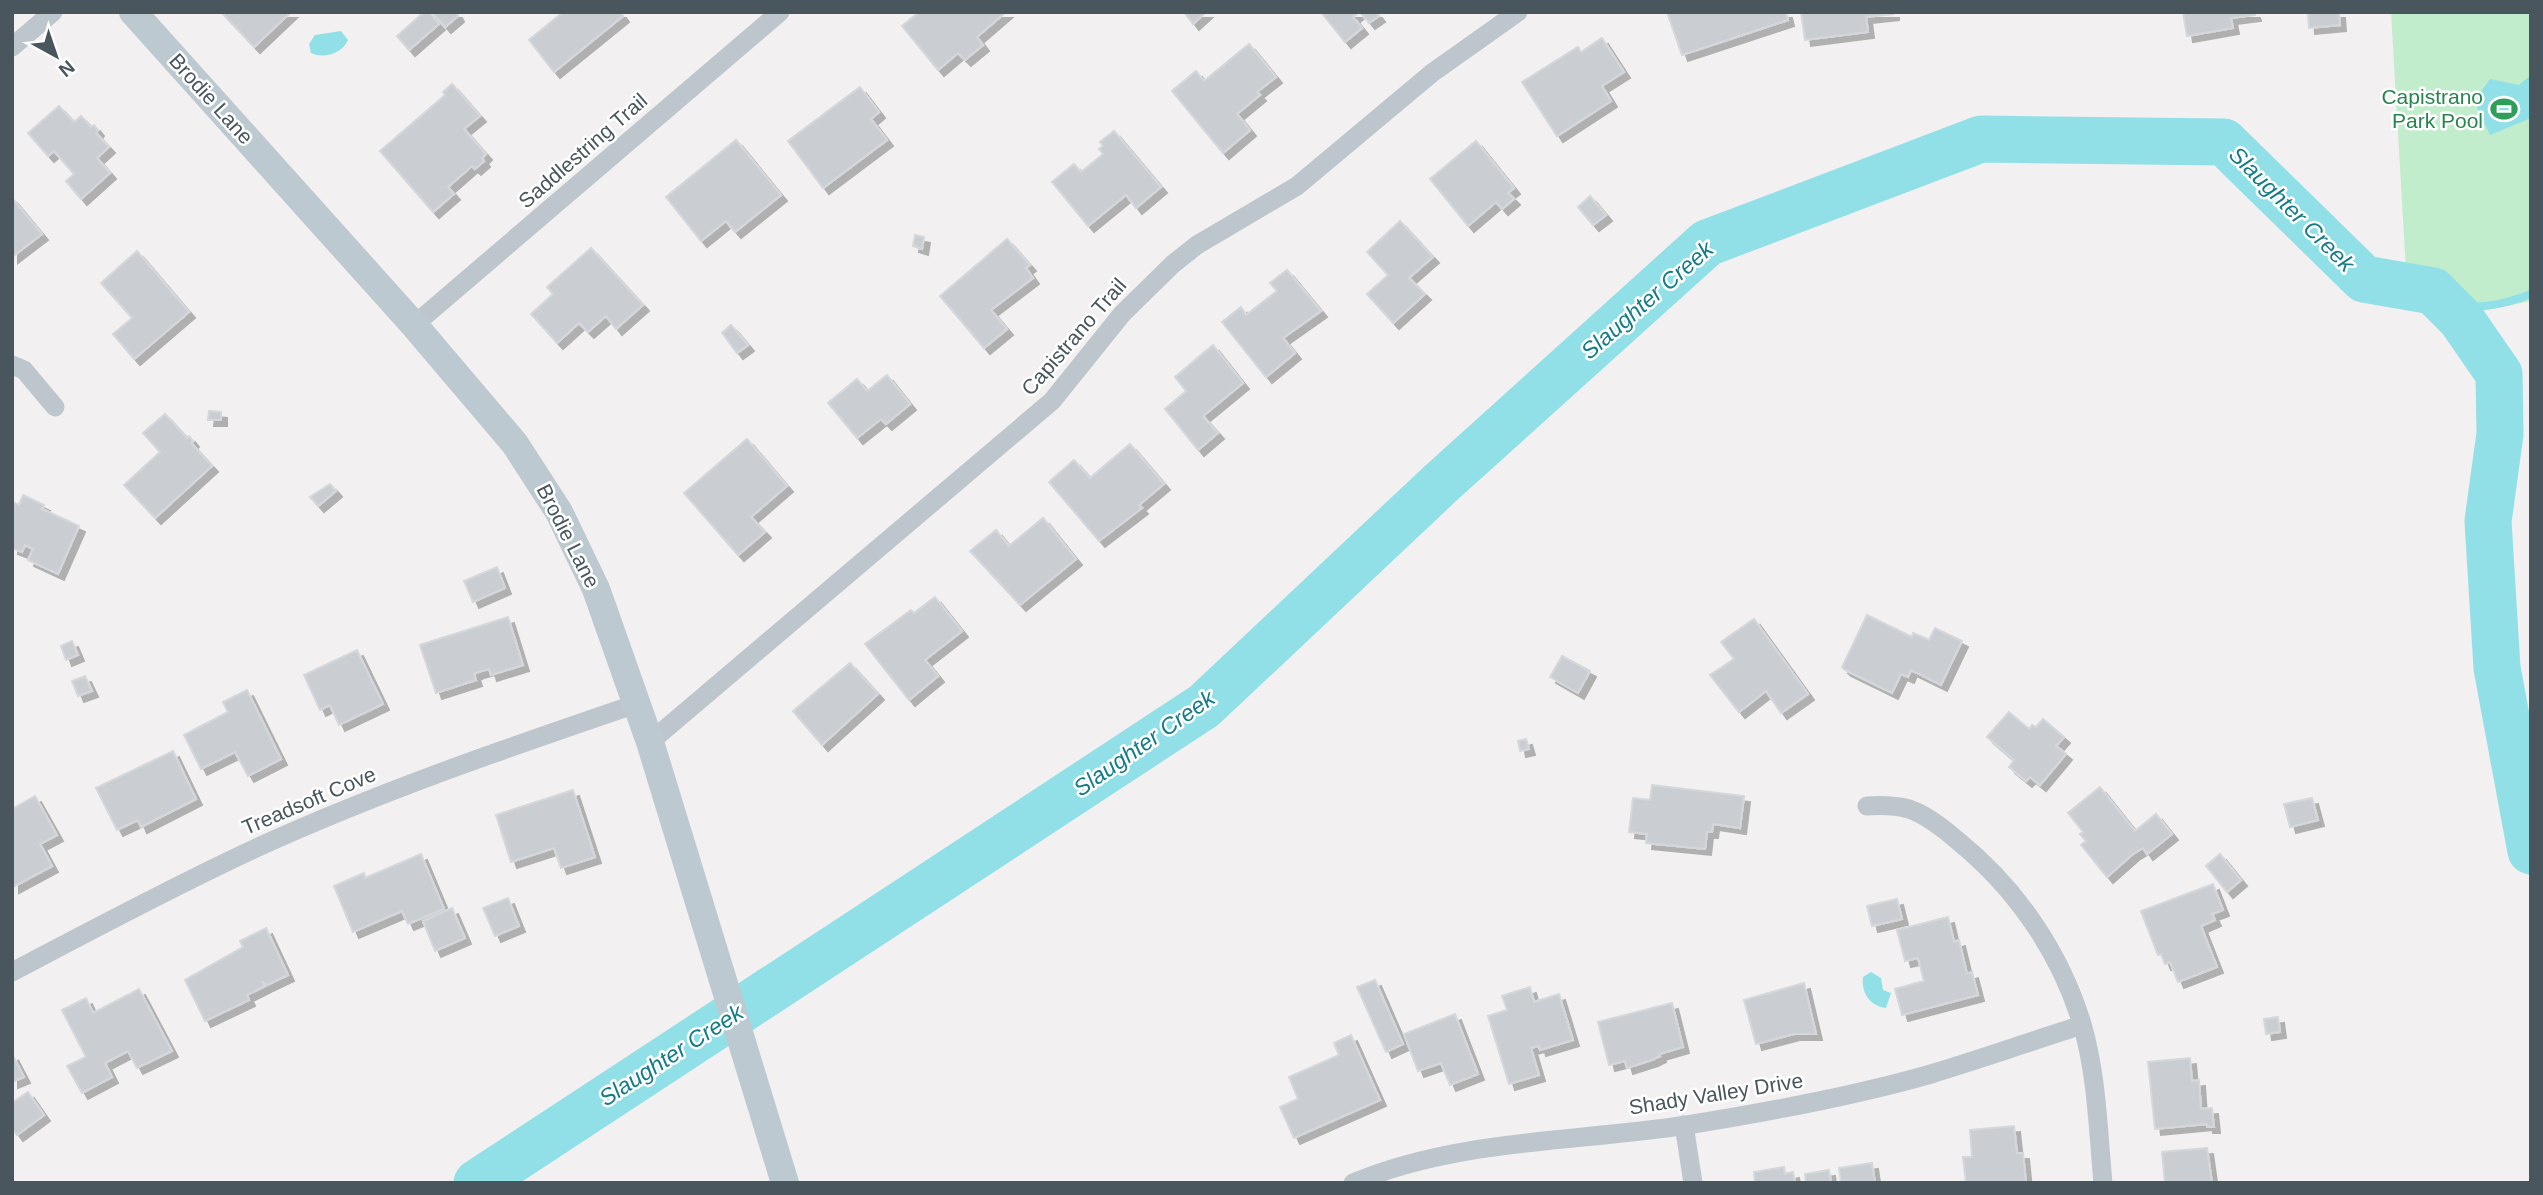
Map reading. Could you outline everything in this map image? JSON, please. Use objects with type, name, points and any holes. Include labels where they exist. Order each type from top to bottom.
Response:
[{"type":"main road","name":"Brodie Lane","points":[[133,12],[414,325],[538,476],[591,579],[650,742],[785,1183]]},
{"type":"street","points":[[12,47],[52,12]]},
{"type":"street","name":"Saddlestring Trail","points":[[414,325],[780,12]]},
{"type":"street","name":"Capistrano Trail","points":[[650,742],[1052,401],[1122,314],[1173,264],[1197,245],[1297,186],[1432,73],[1518,12]]},
{"type":"street","points":[[12,365],[24,370],[55,407]]},
{"type":"street","name":"Treadsoft Cove","points":[[12,972],[180,883],[257,848],[452,767],[636,704]]},
{"type":"street","points":[[1867,806],[1891,805],[1912,810],[1944,828],[1983,861],[2041,934],[2064,974],[2082,1025],[2093,1075],[2103,1183]]},
{"type":"street","name":"Shady Valley Drive","points":[[1353,1183],[1385,1169],[1438,1156],[1684,1125],[1859,1092],[1931,1074],[2082,1025]]},
{"type":"street","points":[[1684,1125],[1693,1183]]},
{"type":"green space","points":[[2391,12],[2531,12],[2531,301],[2463,315],[2406,271]]},
{"type":"water","points":[[341,31],[348,40],[337,52],[326,55],[311,53],[309,44],[315,35]]},
{"type":"water","name":"Capistrano Park Pool","points":[[2531,75],[2531,118],[2490,135],[2474,101],[2490,79],[2519,85]]},
{"type":"water","points":[[1871,972],[1881,978],[1883,990],[1891,993],[1886,1008],[1875,1005],[1865,993],[1863,977]]},
{"type":"building","points":[[221,12],[291,12],[254,47]]},
{"type":"building","points":[[424,12],[429,12],[439,24],[409,50],[397,36]]},
{"type":"building","points":[[432,12],[456,12],[458,16],[445,27]]},
{"type":"building","points":[[563,12],[620,12],[623,16],[554,72],[529,40]]},
{"type":"building","points":[[919,12],[1006,12],[977,37],[983,45],[965,60],[958,53],[938,70],[902,26]]},
{"type":"building","points":[[1184,12],[1206,12],[1193,24]]},
{"type":"building","points":[[1321,12],[1359,12],[1353,17],[1362,28],[1345,42]]},
{"type":"building","points":[[1360,12],[1376,12],[1379,16],[1369,23]]},
{"type":"building","points":[[1667,12],[1786,12],[1788,20],[1682,55]]},
{"type":"building","points":[[1801,12],[1893,14],[1866,17],[1868,32],[1805,40]]},
{"type":"building","points":[[2183,12],[2254,12],[2255,15],[2231,18],[2233,28],[2187,36]]},
{"type":"building","points":[[2308,12],[2339,12],[2340,25],[2309,28]]},
{"type":"building","points":[[1602,38],[1624,72],[1602,86],[1611,101],[1557,136],[1522,82],[1578,47],[1581,52]]},
{"type":"building","points":[[1249,44],[1276,77],[1257,92],[1260,95],[1237,114],[1250,130],[1223,153],[1172,91],[1196,71],[1204,81]]},
{"type":"building","points":[[452,84],[480,116],[464,129],[486,154],[482,158],[484,161],[475,169],[472,166],[448,187],[454,194],[433,212],[380,151],[445,95],[443,92]]},
{"type":"building","points":[[860,87],[879,112],[871,119],[887,140],[823,188],[788,141]]},
{"type":"building","points":[[59,106],[74,122],[81,116],[91,127],[94,125],[98,130],[96,133],[109,147],[97,158],[110,173],[81,199],[66,181],[74,174],[54,151],[48,156],[28,133]]},
{"type":"building","points":[[1114,131],[1161,187],[1136,208],[1126,195],[1088,226],[1052,182],[1074,164],[1081,172],[1103,154],[1099,149],[1103,146],[1100,142]]},
{"type":"building","points":[[736,140],[781,195],[735,232],[726,221],[701,241],[666,197]]},
{"type":"building","points":[[1476,141],[1514,188],[1508,193],[1514,199],[1502,209],[1496,202],[1468,226],[1430,179]]},
{"type":"building","points":[[1590,196],[1606,215],[1593,225],[1578,207]]},
{"type":"building","points":[[12,198],[42,234],[12,257]]},
{"type":"building","points":[[1400,221],[1433,257],[1409,278],[1425,294],[1393,323],[1367,294],[1388,275],[1367,252]]},
{"type":"building","points":[[915,235],[924,237],[922,249],[913,246]]},
{"type":"building","points":[[1007,239],[1030,265],[1026,268],[1033,278],[991,310],[1007,329],[984,348],[940,296]]},
{"type":"building","points":[[591,248],[643,305],[616,329],[606,316],[588,332],[579,323],[557,343],[531,314],[553,294],[547,287]]},
{"type":"building","points":[[137,251],[189,312],[134,359],[113,334],[132,318],[101,283]]},
{"type":"building","points":[[1287,270],[1321,311],[1283,338],[1295,353],[1266,377],[1222,322],[1241,307],[1246,315],[1277,291],[1270,283]]},
{"type":"building","points":[[731,325],[748,345],[737,353],[722,333]]},
{"type":"building","points":[[1213,345],[1243,383],[1203,416],[1218,433],[1198,450],[1165,409],[1186,391],[1175,377]]},
{"type":"building","points":[[887,375],[910,404],[886,424],[881,419],[857,438],[828,403],[857,379],[867,391]]},
{"type":"building","points":[[209,411],[221,412],[221,420],[208,420]]},
{"type":"building","points":[[165,414],[187,438],[189,436],[193,441],[191,443],[212,466],[155,518],[124,485],[160,452],[143,433]]},
{"type":"building","points":[[747,439],[787,486],[751,517],[765,532],[738,555],[684,493]]},
{"type":"building","points":[[1130,444],[1164,484],[1139,505],[1142,508],[1099,541],[1049,482],[1074,460],[1090,478]]},
{"type":"building","points":[[330,484],[336,491],[318,506],[310,497]]},
{"type":"building","points":[[23,495],[44,505],[42,509],[79,526],[58,574],[28,560],[33,549],[25,545],[22,552],[12,548],[12,502],[19,505]]},
{"type":"building","points":[[1043,518],[1076,559],[1020,605],[970,551],[996,530],[1009,546]]},
{"type":"building","points":[[497,567],[505,588],[473,602],[464,581]]},
{"type":"building","points":[[935,597],[962,631],[925,660],[938,676],[909,700],[865,644],[911,610],[914,613]]},
{"type":"building","points":[[1867,615],[1912,637],[1913,633],[1929,640],[1935,628],[1962,641],[1941,685],[1911,670],[1908,677],[1901,674],[1892,693],[1845,670],[1842,667]]},
{"type":"building","points":[[508,617],[523,665],[491,675],[489,669],[478,672],[474,674],[476,680],[436,693],[420,645]]},
{"type":"building","points":[[1754,619],[1808,694],[1781,713],[1766,691],[1739,712],[1710,675],[1734,659],[1721,642]]},
{"type":"building","points":[[72,641],[78,655],[66,660],[61,646]]},
{"type":"building","points":[[357,650],[383,704],[339,725],[330,705],[320,710],[304,675]]},
{"type":"building","points":[[1562,656],[1590,671],[1578,693],[1550,677]]},
{"type":"building","points":[[850,663],[878,694],[822,745],[793,711]]},
{"type":"building","points":[[85,676],[92,691],[78,696],[72,681]]},
{"type":"building","points":[[247,690],[281,759],[248,776],[235,752],[201,769],[184,735],[228,712],[223,702]]},
{"type":"building","points":[[2009,712],[2029,729],[2032,725],[2036,727],[2043,719],[2064,737],[2056,746],[2066,754],[2040,785],[2030,777],[2026,781],[2009,767],[2014,760],[1987,737]]},
{"type":"building","points":[[1526,739],[1529,749],[1520,751],[1518,741]]},
{"type":"building","points":[[173,751],[196,799],[141,827],[138,820],[117,830],[96,788]]},
{"type":"building","points":[[1652,785],[1744,796],[1740,828],[1713,824],[1712,832],[1707,832],[1705,849],[1646,843],[1647,834],[1629,832],[1633,798],[1650,800]]},
{"type":"building","points":[[2100,787],[2135,831],[2156,814],[2172,834],[2147,854],[2143,848],[2133,854],[2107,877],[2081,845],[2086,841],[2080,834],[2083,832],[2068,813]]},
{"type":"building","points":[[573,790],[595,857],[561,868],[554,848],[511,862],[496,815]]},
{"type":"building","points":[[35,796],[57,835],[40,844],[52,866],[13,887],[12,809]]},
{"type":"building","points":[[2312,798],[2318,820],[2290,827],[2284,804]]},
{"type":"building","points":[[421,854],[444,909],[408,924],[402,911],[353,932],[334,886],[364,873],[365,878]]},
{"type":"building","points":[[2220,854],[2241,880],[2227,892],[2206,866]]},
{"type":"building","points":[[2213,884],[2223,910],[2212,914],[2215,920],[2201,926],[2217,967],[2178,982],[2170,962],[2165,964],[2161,954],[2158,955],[2141,911]]},
{"type":"building","points":[[508,898],[519,926],[495,936],[483,908]]},
{"type":"building","points":[[1897,899],[1902,919],[1872,926],[1867,906]]},
{"type":"building","points":[[452,908],[465,938],[435,951],[423,921]]},
{"type":"building","points":[[1948,917],[1954,942],[1959,940],[1967,974],[1972,972],[1978,995],[1902,1015],[1895,989],[1924,981],[1918,958],[1905,961],[1897,930]]},
{"type":"building","points":[[266,928],[288,975],[267,985],[262,981],[265,986],[247,995],[249,1000],[205,1021],[185,980],[243,947],[240,941]]},
{"type":"building","points":[[1375,980],[1403,1044],[1386,1052],[1357,987]]},
{"type":"building","points":[[1804,983],[1816,1034],[1794,1034],[1756,1044],[1744,1000]]},
{"type":"building","points":[[1530,987],[1534,1002],[1559,994],[1573,1040],[1540,1050],[1539,1046],[1531,1048],[1539,1075],[1509,1084],[1488,1016],[1507,1010],[1502,996]]},
{"type":"building","points":[[139,989],[172,1051],[137,1068],[128,1051],[105,1063],[112,1077],[82,1093],[67,1066],[86,1057],[62,1010],[86,998],[93,1013]]},
{"type":"building","points":[[1672,1003],[1683,1047],[1627,1068],[1625,1061],[1609,1065],[1598,1022]]},
{"type":"building","points":[[1455,1014],[1478,1074],[1450,1085],[1441,1063],[1418,1071],[1404,1034]]},
{"type":"building","points":[[2278,1017],[2280,1032],[2266,1034],[2264,1019]]},
{"type":"building","points":[[1351,1035],[1380,1100],[1294,1138],[1280,1107],[1298,1099],[1289,1077],[1339,1055],[1334,1043]]},
{"type":"building","points":[[12,1054],[24,1077],[12,1082]]},
{"type":"building","points":[[2190,1058],[2192,1081],[2199,1080],[2201,1109],[2212,1108],[2214,1127],[2207,1127],[2207,1124],[2155,1129],[2148,1062]]},
{"type":"building","points":[[28,1092],[44,1115],[17,1135],[12,1128],[12,1103]]},
{"type":"building","points":[[2014,1126],[2017,1153],[2023,1153],[2026,1183],[1966,1183],[1963,1157],[1972,1157],[1970,1130]]},
{"type":"building","points":[[2207,1148],[2212,1183],[2165,1183],[2162,1152]]},
{"type":"building","points":[[1872,1163],[1875,1183],[1841,1183],[1839,1168]]},
{"type":"building","points":[[1784,1167],[1785,1174],[1793,1172],[1795,1183],[1755,1183],[1754,1172]]},
{"type":"building","points":[[1829,1170],[1831,1183],[1806,1183],[1805,1174]]},
{"type":"waterway","name":"Slaughter Creek","points":[[477,1183],[1204,706],[1441,483],[1707,243],[1981,139],[2224,142],[2364,279],[2433,291],[2461,319],[2499,374],[2500,434],[2488,521],[2497,668],[2531,851]]},
{"type":"waterway","points":[[2446,304],[2489,305],[2531,294]]},
{"type":"place","name":"Capistrano Park Pool","points":[[2504,109]]}]
